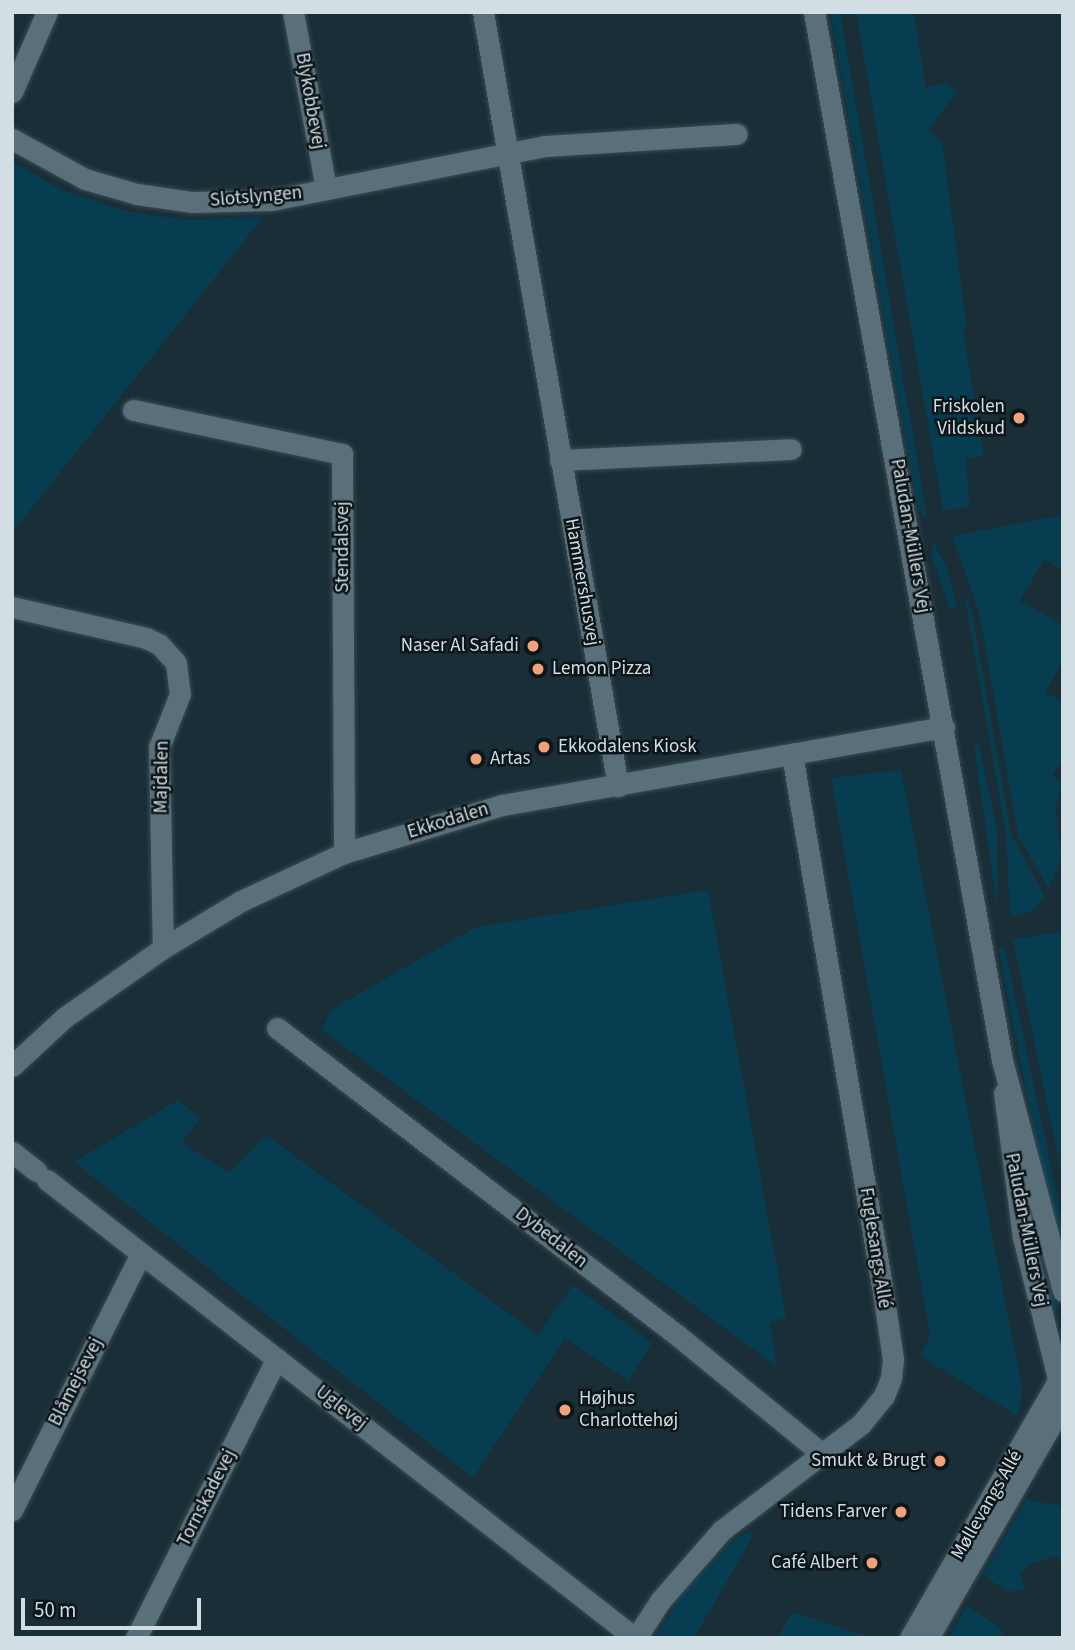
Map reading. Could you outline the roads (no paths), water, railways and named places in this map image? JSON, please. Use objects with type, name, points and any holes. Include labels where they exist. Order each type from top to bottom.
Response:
[{"type":"street","points":[[12,92],[47,12]]},
{"type":"street","name":"Blykobbevej","points":[[293,12],[326,190]]},
{"type":"street","name":"Hammershusvej","points":[[483,12],[510,154],[560,460],[618,786]]},
{"type":"street","name":"Paludan-Müllers Vej","points":[[814,12],[1002,1060],[1007,1136],[1023,1237],[1061,1383]]},
{"type":"street","points":[[510,154],[544,146],[737,134]]},
{"type":"street","name":"Slotslyngen","points":[[12,139],[85,179],[162,199],[242,202],[326,190],[510,154]]},
{"type":"street","name":"Stendalsvej","points":[[134,410],[342,454],[344,853]]},
{"type":"street","points":[[560,460],[791,449]]},
{"type":"street","name":"Majdalen","points":[[12,607],[146,638],[159,644],[176,663],[180,694],[159,747],[163,948]]},
{"type":"street","name":"Ekkodalen","points":[[16,1055],[163,948],[241,901],[344,853],[502,805],[944,727]]},
{"type":"street","name":"Fuglesangs Allé","points":[[635,1638],[660,1601],[722,1530],[820,1452],[861,1424],[884,1396],[891,1378],[891,1344],[883,1292],[792,754]]},
{"type":"street","name":"Dybedalen","points":[[277,1028],[677,1335],[820,1452]]},
{"type":"street","name":"Paludan-Müllers Vej","points":[[1002,1060],[1025,1133],[1063,1291]]},
{"type":"street","name":"Uglevej","points":[[12,1152],[140,1255],[277,1358],[635,1638]]},
{"type":"street","name":"Blåmejsevej","points":[[12,1510],[140,1255]]},
{"type":"street","name":"Tornskadevej","points":[[136,1638],[277,1358]]},
{"type":"street","name":"Møllevangs Allé","points":[[910,1638],[1061,1383]]},
{"type":"street","name":"Møllevangs Allé","points":[[928,1638],[1063,1404]]},
{"type":"place","name":"Friskolen Vildskud","points":[[1019,418]]},
{"type":"place","name":"Naser Al Safadi","points":[[533,646]]},
{"type":"place","name":"Lemon Pizza","points":[[538,669]]},
{"type":"place","name":"Ekkodalens Kiosk","points":[[544,747]]},
{"type":"place","name":"Artas","points":[[476,759]]},
{"type":"place","name":"Højhus Charlottehøj","points":[[565,1410]]},
{"type":"place","name":"Smukt & Brugt","points":[[940,1461]]},
{"type":"place","name":"Tidens Farver","points":[[901,1512]]},
{"type":"place","name":"Café Albert","points":[[872,1563]]}]
